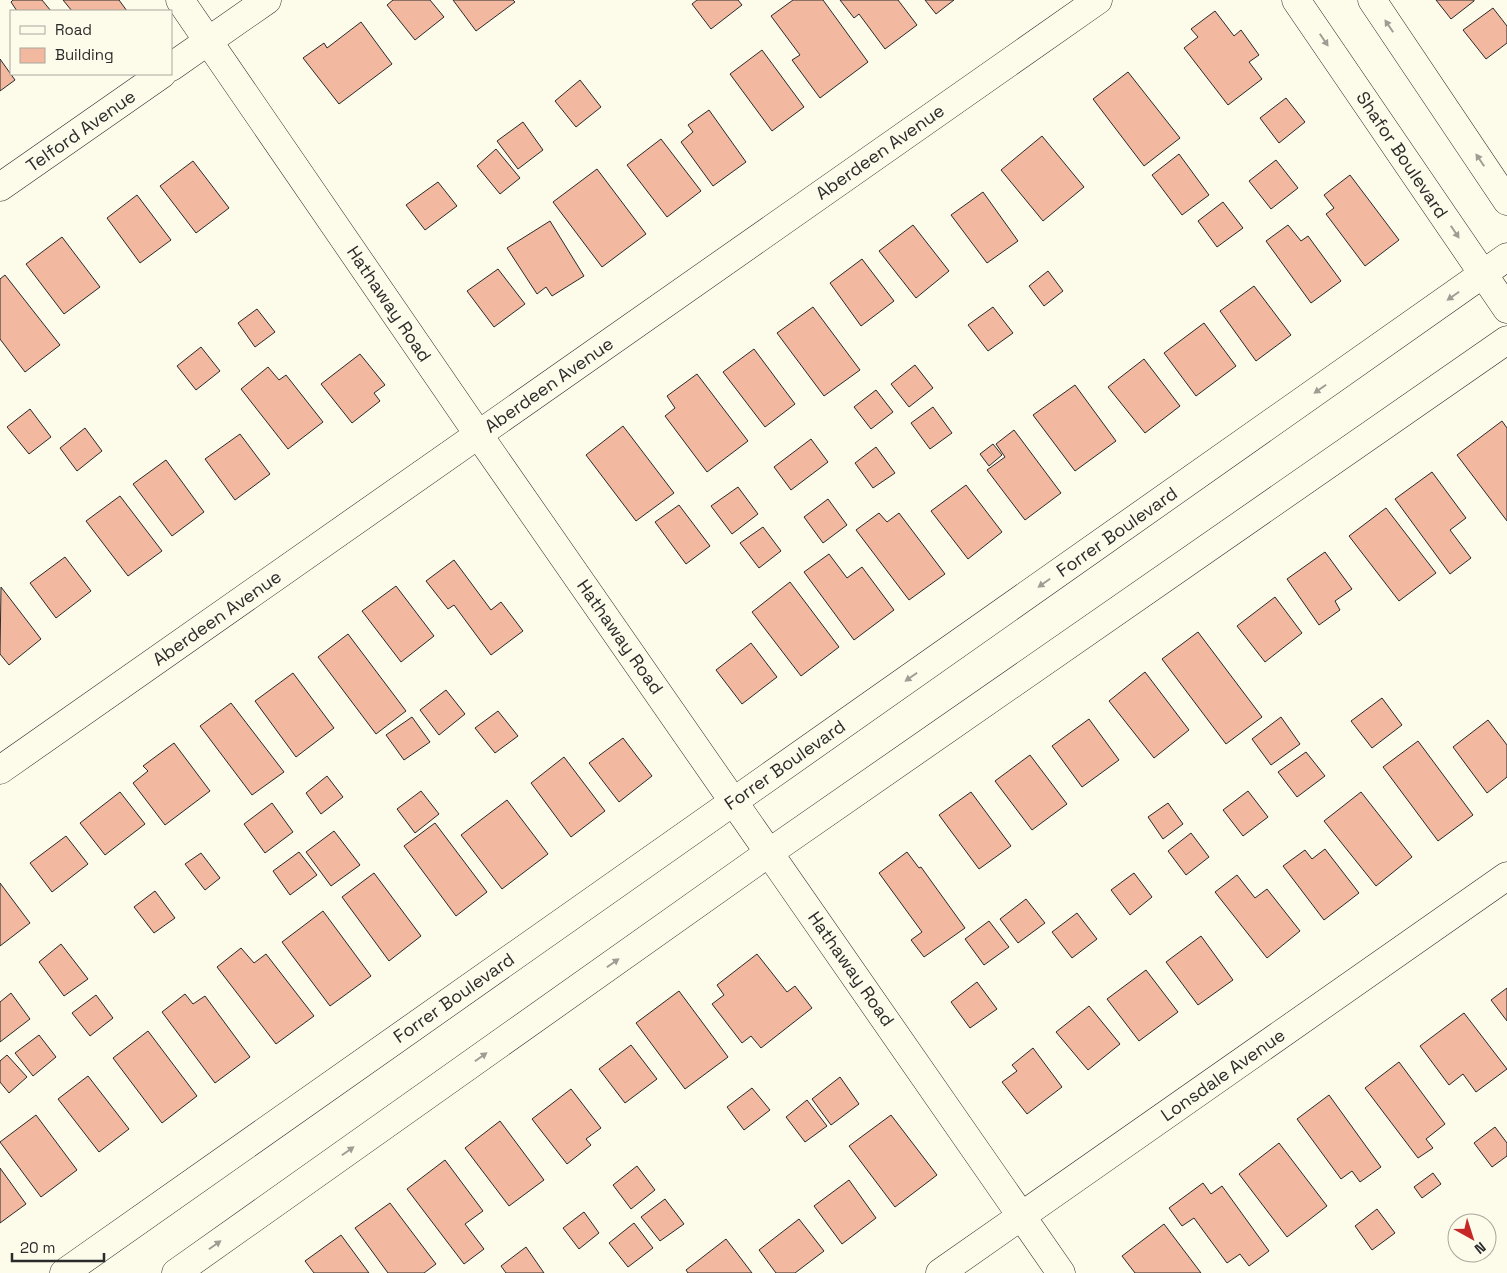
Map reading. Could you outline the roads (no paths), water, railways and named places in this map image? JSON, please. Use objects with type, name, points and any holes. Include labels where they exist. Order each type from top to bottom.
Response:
[{"type":"street","name":"Hathaway Road","points":[[180,0],[478,434],[1061,1273]]},
{"type":"street","points":[[172,66],[267,0]]},
{"type":"street","name":"Aberdeen Avenue","points":[[0,770],[1098,0]]},
{"type":"street","name":"Shafor Boulevard","points":[[1296,0],[1507,310]]},
{"type":"street","points":[[1372,0],[1507,201]]},
{"type":"street","name":"Telford Avenue","points":[[0,187],[161,75]]},
{"type":"street","name":"Forrer Boulevard","points":[[64,1273],[1507,257]]},
{"type":"street","points":[[176,1273],[770,852],[1507,340]]},
{"type":"street","name":"Lonsdale Avenue","points":[[940,1273],[1507,876]]}]
